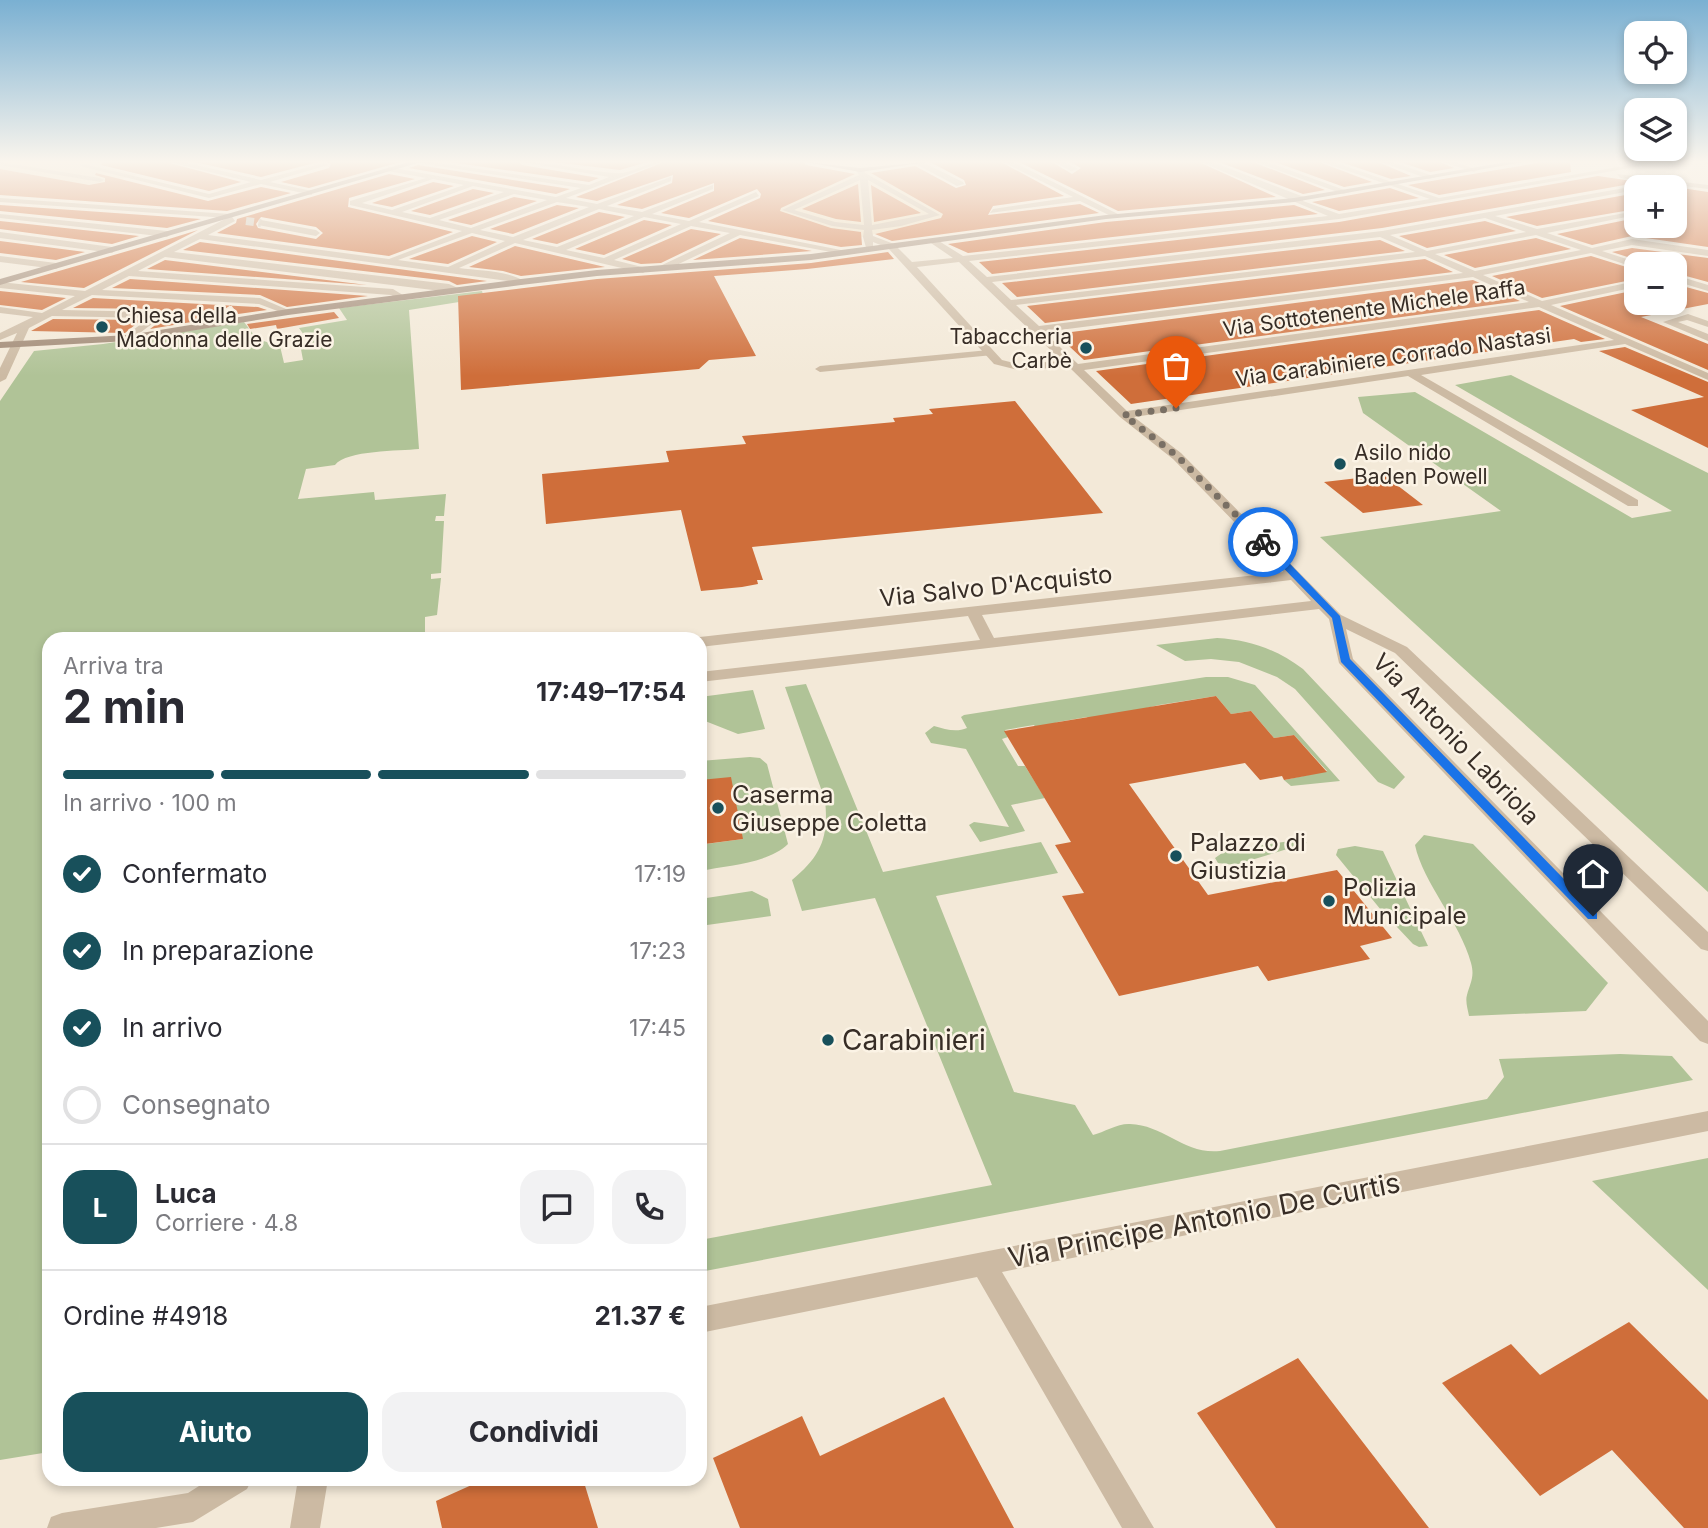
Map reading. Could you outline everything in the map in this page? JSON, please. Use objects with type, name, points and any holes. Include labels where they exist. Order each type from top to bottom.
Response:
[{"type":"street","points":[[0,284],[171,233]]},
{"type":"street","points":[[175,233],[448,269],[521,282]]},
{"type":"street","points":[[0,341],[204,233]]},
{"type":"street","points":[[390,261],[462,233]]},
{"type":"street","points":[[485,233],[643,270]]},
{"type":"street","points":[[448,269],[531,233]]},
{"type":"street","points":[[558,250],[599,233]]},
{"type":"street","points":[[605,261],[666,233]]},
{"type":"street","points":[[663,268],[736,233]]},
{"type":"street","points":[[746,233],[847,252]]},
{"type":"street","points":[[866,233],[870,249]]},
{"type":"street","points":[[867,233],[891,246],[989,353]]},
{"type":"street","points":[[0,341],[129,338],[288,312],[521,282],[847,252],[991,233]]},
{"type":"street","points":[[909,265],[1192,233]]},
{"type":"street","points":[[985,280],[1384,233]]},
{"type":"street","points":[[1008,303],[1423,254],[1530,233]]},
{"type":"street","points":[[1541,233],[1624,261]]},
{"type":"street","points":[[1380,234],[1708,377]]},
{"type":"street","points":[[0,235],[112,250]]},
{"type":"street","name":"Via Antonio Labriola","points":[[934,241],[961,259],[985,280],[1124,415],[1177,456],[1330,611],[1401,650],[1708,944]]},
{"type":"street","points":[[1035,330],[1471,275],[1632,242],[1708,253]]},
{"type":"street","points":[[164,254],[449,286],[457,290]]},
{"type":"street","points":[[0,259],[56,266]]},
{"type":"street","points":[[127,273],[393,292],[401,297]]},
{"type":"street","points":[[1687,282],[1708,289]]},
{"type":"street","points":[[0,284],[88,293],[260,301],[288,312]]},
{"type":"street","name":"Via Sottotenente Michele Raffa","points":[[989,353],[998,362],[1018,367],[1071,366],[1539,304],[1624,286]]},
{"type":"street","points":[[0,310],[47,314],[159,315],[129,338]]},
{"type":"street","points":[[1708,324],[1688,317],[1668,322],[1708,338]]},
{"type":"street","points":[[1,376],[19,342],[24,326]]},
{"type":"street","name":"Via Carabiniere Corrado Nastasi","points":[[1124,415],[1626,341]]},
{"type":"street","points":[[820,369],[989,353]]},
{"type":"street","points":[[1412,374],[1633,503]]},
{"type":"street","name":"Via Salvo D'Acquisto","points":[[707,641],[1296,575]]},
{"type":"street","points":[[973,611],[989,643]]},
{"type":"street","points":[[707,676],[989,643],[1330,611]]},
{"type":"street","name":"Via Antonio Labriola","points":[[1330,611],[1345,660],[1708,1035]]},
{"type":"street","name":"Via Principe Antonio De Curtis","points":[[707,1319],[1708,1121]]},
{"type":"street","points":[[983,1264],[1139,1528]]},
{"type":"street","points":[[62,1528],[193,1507],[226,1486]]},
{"type":"street","points":[[305,1528],[312,1486]]},
{"type":"green space","points":[[482,291],[484,298],[409,310],[419,449],[350,456],[335,465],[306,469],[298,499],[374,492],[375,500],[446,494],[444,516],[436,516],[435,521],[444,521],[441,573],[431,574],[431,579],[441,578],[437,615],[425,617],[425,632],[42,632],[42,1453],[0,1460],[0,401],[34,351],[103,344],[244,322],[257,339],[280,346],[284,363],[303,360],[300,344],[309,342],[299,328],[347,320],[339,308]]},
{"type":"green space","points":[[1511,375],[1708,473],[1708,892],[1320,537],[1501,511],[1363,413],[1358,397],[1415,392],[1632,518],[1672,511],[1455,385]]},
{"type":"green space","points":[[1217,638],[1262,647],[1303,669],[1405,777],[1394,789],[1378,782],[1295,689],[1277,677],[1239,662],[1211,659],[1185,661],[1156,645]]},
{"type":"green space","points":[[1206,677],[1228,677],[1255,685],[1340,781],[1291,786],[1284,780],[1327,771],[1294,735],[1274,738],[1251,711],[1231,714],[1216,696],[1159,705],[1090,722],[1087,717],[1058,722],[1037,730],[1034,725],[1005,730],[1008,737],[1002,739],[1018,766],[1025,766],[1045,798],[1011,805],[1025,831],[980,842],[969,825],[974,822],[1009,827],[966,749],[931,743],[925,733],[934,726],[955,730],[967,728],[961,717],[964,715]]},
{"type":"green space","points":[[806,684],[883,872],[1041,842],[1058,873],[936,896],[1014,1092],[1075,1105],[1093,1135],[1130,1124],[1153,1129],[1196,1149],[1220,1151],[1487,1099],[1504,1077],[1499,1059],[1620,1054],[1672,1056],[1693,1080],[707,1271],[707,1239],[992,1185],[875,898],[802,911],[792,880],[810,863],[821,845],[826,813],[825,800],[785,687]]},
{"type":"green space","points":[[753,690],[765,729],[738,734],[707,722],[707,696]]},
{"type":"green space","points":[[750,757],[760,758],[767,764],[788,844],[758,860],[707,870],[707,844],[743,839],[707,790],[707,760]]},
{"type":"green space","points":[[1424,835],[1473,844],[1608,983],[1586,1011],[1469,1016],[1466,1000],[1472,976],[1471,963],[1459,933],[1419,859],[1415,845]]},
{"type":"green space","points":[[1303,839],[1307,843],[1235,865],[1218,863],[1215,858],[1225,851]]},
{"type":"green space","points":[[1355,846],[1383,851],[1428,946],[1419,947],[1413,944],[1336,855],[1338,849]]},
{"type":"green space","points":[[752,891],[768,899],[771,916],[707,925],[707,898]]},
{"type":"green space","points":[[1708,1158],[1708,1290],[1592,1181]]},
{"type":"shaded area","points":[[849,233],[877,233],[862,237]]},
{"type":"building","points":[[32,233],[139,236],[112,244]]},
{"type":"building","points":[[192,233],[84,288],[21,282]]},
{"type":"building","points":[[219,233],[286,233],[316,239],[323,233],[450,233],[389,256]]},
{"type":"building","points":[[546,233],[584,233],[557,244],[532,239]]},
{"type":"building","points":[[612,233],[653,233],[604,255],[575,249]]},
{"type":"building","points":[[681,233],[721,234],[661,263],[641,264],[622,259]]},
{"type":"building","points":[[771,233],[861,233],[862,245],[841,247]]},
{"type":"building","points":[[878,233],[949,233],[892,241],[875,234]]},
{"type":"building","points":[[1025,233],[1145,233],[968,253],[948,244]]},
{"type":"building","points":[[1237,233],[1337,233],[992,274],[979,262]]},
{"type":"building","points":[[1414,233],[1504,233],[1427,248],[1399,236]]},
{"type":"building","points":[[1624,233],[1624,238],[1592,245],[1557,234]]},
{"type":"building","points":[[1687,233],[1708,233],[1708,247],[1646,238],[1687,238]]},
{"type":"building","points":[[472,236],[497,242],[448,264],[409,259]]},
{"type":"building","points":[[740,238],[812,251],[693,260]]},
{"type":"building","points":[[1536,238],[1571,249],[1475,268],[1444,255]]},
{"type":"building","points":[[1380,240],[1405,251],[1017,297],[1002,283]]},
{"type":"building","points":[[0,241],[85,252],[56,260],[0,253]]},
{"type":"building","points":[[200,242],[487,281],[457,285],[449,281],[183,250]]},
{"type":"building","points":[[515,246],[605,267],[521,276],[469,267]]},
{"type":"building","points":[[1632,248],[1662,252],[1624,252],[1624,256],[1612,252]]},
{"type":"building","points":[[888,252],[894,259],[714,276],[756,356],[709,360],[699,369],[461,390],[458,296],[597,279],[811,263]]},
{"type":"building","points":[[1687,255],[1708,258],[1708,282],[1687,276]]},
{"type":"building","points":[[1591,256],[1624,266],[1624,281],[1542,298],[1492,276]]},
{"type":"building","points":[[1425,259],[1453,272],[1045,323],[1027,306]]},
{"type":"building","points":[[165,260],[367,285],[147,269]]},
{"type":"building","points":[[130,279],[368,296],[287,307],[260,295],[112,288]]},
{"type":"building","points":[[1473,280],[1520,301],[1084,360],[1056,334]]},
{"type":"building","points":[[1687,287],[1708,293],[1708,304],[1687,308]]},
{"type":"building","points":[[0,291],[66,298],[42,310],[0,305]]},
{"type":"building","points":[[1624,293],[1624,315],[1651,315],[1641,317],[1708,344],[1708,370],[1560,306]]},
{"type":"building","points":[[93,298],[230,305],[209,319],[150,329],[166,317],[159,309],[73,308]]},
{"type":"building","points":[[231,306],[258,307],[267,310],[238,314]]},
{"type":"building","points":[[1539,310],[1605,339],[1581,342],[1574,339],[1131,404],[1096,371]]},
{"type":"building","points":[[334,312],[339,318],[277,329],[276,325],[250,329],[247,324]]},
{"type":"building","points":[[53,319],[141,320],[125,333],[31,331]]},
{"type":"building","points":[[1625,347],[1708,382],[1708,448],[1631,410],[1704,397],[1599,351]]},
{"type":"building","points":[[1015,401],[1103,513],[752,547],[763,580],[757,580],[758,584],[742,587],[701,591],[681,510],[546,524],[542,474],[669,462],[666,451],[746,444],[742,436],[895,422],[893,418],[933,414],[929,409]]},
{"type":"building","points":[[1384,475],[1423,505],[1363,513],[1324,482]]},
{"type":"building","points":[[1216,696],[1231,714],[1251,711],[1274,738],[1294,735],[1327,772],[1284,780],[1282,776],[1260,780],[1245,763],[1129,784],[1208,895],[1337,870],[1392,938],[1360,946],[1370,959],[1268,981],[1258,966],[1119,996],[1062,896],[1084,893],[1055,845],[1071,842],[1004,731]]},
{"type":"building","name":"Caserma Giuseppe Coletta","points":[[731,777],[743,839],[707,844],[707,779]]},
{"type":"building","points":[[1629,1322],[1708,1400],[1708,1528],[1684,1528],[1612,1450],[1540,1496],[1442,1383],[1511,1344],[1540,1375]]},
{"type":"building","points":[[1298,1358],[1429,1528],[1276,1528],[1197,1413]]},
{"type":"building","points":[[944,1397],[1014,1528],[740,1528],[713,1458],[802,1416],[820,1456]]},
{"type":"building","points":[[469,1486],[585,1486],[598,1528],[442,1528],[436,1501]]},
{"type":"way so far","points":[[1176,408],[1124,415],[1177,456],[1263,542]]},
{"type":"place","name":"Chiesa della Madonna delle Grazie","points":[[102,327]]},
{"type":"place","name":"Tabaccheria Carbè","points":[[1086,348]]},
{"type":"place","name":"Asilo nido Baden Powell","points":[[1340,464]]},
{"type":"place","name":"Caserma Giuseppe Coletta","points":[[718,808]]},
{"type":"place","name":"Palazzo di Giustizia","points":[[1176,856]]},
{"type":"place","name":"Polizia Municipale","points":[[1329,901]]},
{"type":"place","name":"Carabinieri","points":[[828,1040]]},
{"type":"route","points":[[1263,542],[1336,618],[1345,660],[1593,916]]}]
